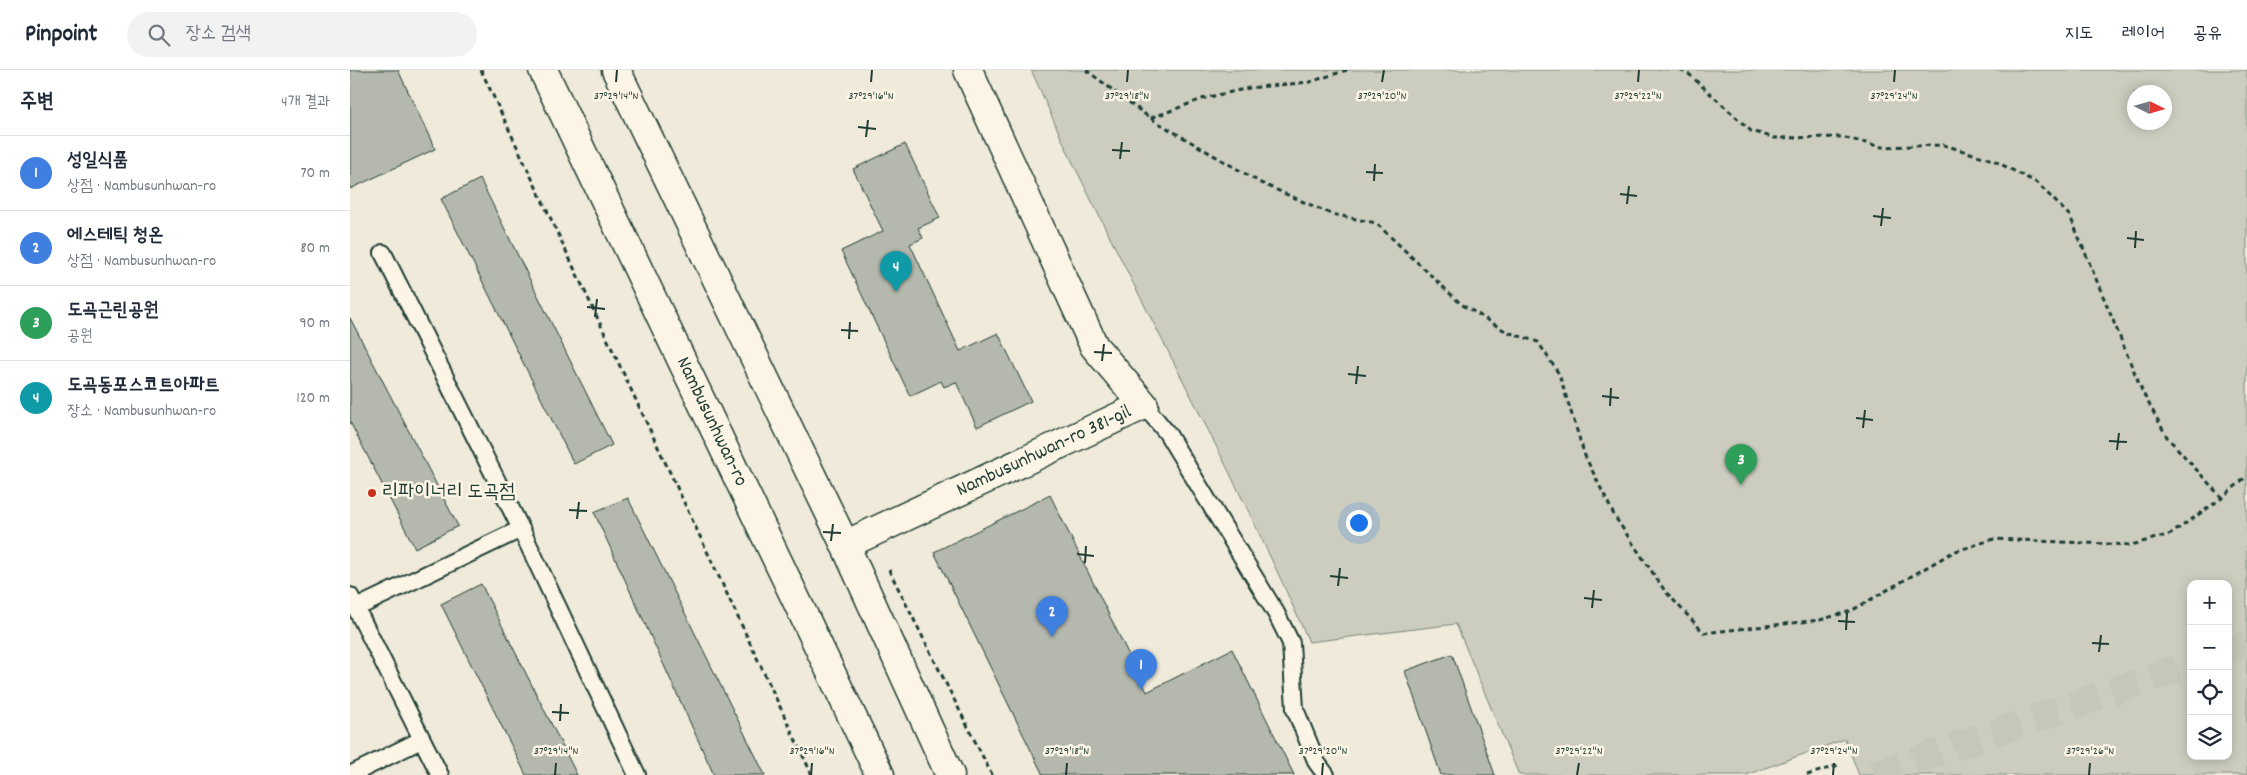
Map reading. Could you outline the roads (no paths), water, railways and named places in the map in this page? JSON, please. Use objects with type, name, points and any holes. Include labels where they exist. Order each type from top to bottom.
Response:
[{"type":"main road","name":"Nambusunhwan-ro","points":[[543,70],[880,775]]},
{"type":"main road","points":[[616,70],[845,545],[950,775]]},
{"type":"main road","name":"Nambusunhwan-ro 381-gil","points":[[845,545],[1144,405],[1094,346],[968,70]]},
{"type":"lane","points":[[383,253],[521,530],[637,775]]},
{"type":"lane","points":[[1144,405],[1167,433],[1276,613],[1291,643],[1295,709],[1316,763],[1326,775]]},
{"type":"lane","points":[[440,775],[353,602],[521,530]]},
{"type":"lane","points":[[350,775],[421,740]]},
{"type":"tunnel","points":[[2232,650],[2247,644]]},
{"type":"tunnel","points":[[1874,775],[2187,665]]},
{"type":"place","name":"도곡동포스코트아파트","points":[[896,292]]},
{"type":"place","name":"도곡근린공원","points":[[1741,485]]},
{"type":"place","name":"리파이너리 도곡점","points":[[372,493]]},
{"type":"place","name":"에스테틱 청온","points":[[1052,637]]},
{"type":"place","name":"성일식품","points":[[1141,690]]}]
